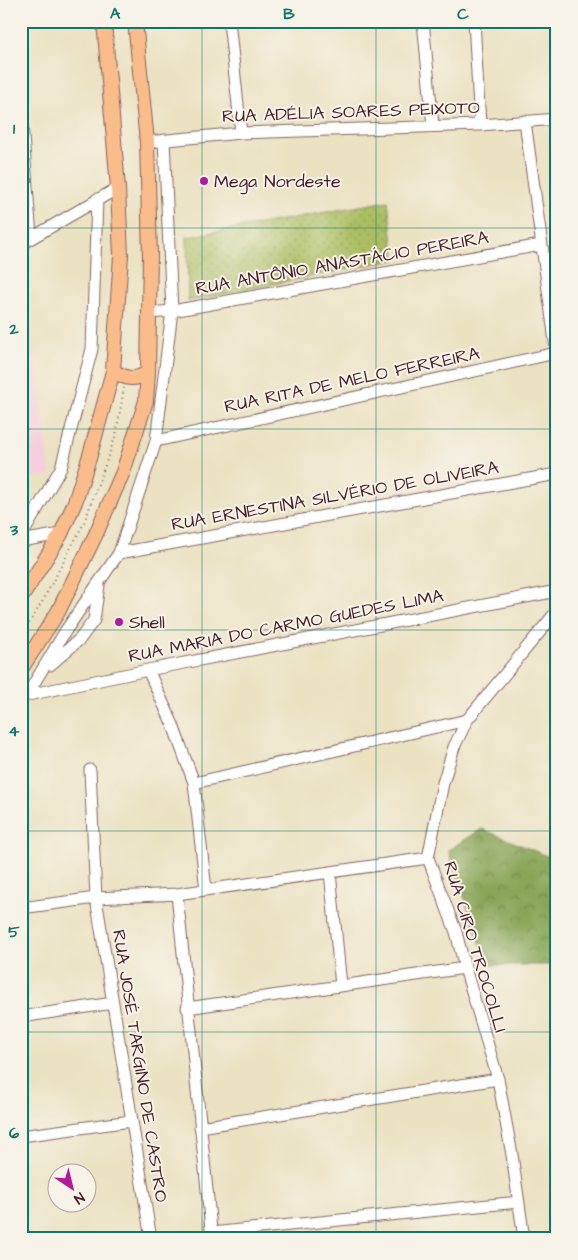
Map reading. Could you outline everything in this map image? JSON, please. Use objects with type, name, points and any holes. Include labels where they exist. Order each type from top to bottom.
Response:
[{"type":"main road","points":[[21,598],[61,534],[75,502],[113,371],[121,256],[118,188],[104,21]]},
{"type":"main road","points":[[21,669],[58,612],[123,472],[146,400],[150,256],[148,142],[135,21]]},
{"type":"main road","points":[[113,371],[134,379],[148,373]]},
{"type":"street","points":[[229,21],[241,133]]},
{"type":"street","points":[[422,21],[433,126]]},
{"type":"street","points":[[474,21],[480,125]]},
{"type":"street","points":[[21,111],[31,237]]},
{"type":"street","name":"RUA ADÉLIA SOARES PEIXOTO","points":[[148,142],[241,133],[480,125],[557,119]]},
{"type":"street","points":[[525,122],[556,355]]},
{"type":"street","points":[[24,696],[42,672],[66,630],[119,553],[156,441],[172,311],[164,140]]},
{"type":"street","points":[[21,244],[118,188]]},
{"type":"street","points":[[21,538],[61,468],[92,348],[97,199]]},
{"type":"street","name":"RUA ANTÔNIO ANASTÁCIO PEREIRA","points":[[149,313],[172,311],[541,245]]},
{"type":"street","name":"RUA RITA DE MELO FERREIRA","points":[[156,441],[556,355]]},
{"type":"street","name":"RUA ERNESTINA SILVÉRIO DE OLIVEIRA","points":[[119,553],[557,474]]},
{"type":"street","points":[[21,541],[61,534]]},
{"type":"street","points":[[42,672],[80,639],[94,620],[100,580]]},
{"type":"street","name":"RUA MARIA DO CARMO GUEDES LIMA","points":[[24,696],[148,670],[557,591]]},
{"type":"street","name":"RUA CIRO TROCOLLI","points":[[524,1239],[498,1079],[464,968],[456,932],[428,858],[435,818],[446,774],[454,747],[467,720],[557,611]]},
{"type":"street","points":[[148,670],[173,725],[194,783],[206,890]]},
{"type":"street","points":[[194,783],[467,720]]},
{"type":"street","name":"RUA JOSÉ TARGINO DE CASTRO","points":[[90,770],[96,898],[151,1239]]},
{"type":"street","points":[[21,908],[96,898],[176,894],[428,858]]},
{"type":"street","points":[[330,872],[341,986]]},
{"type":"street","points":[[176,894],[212,1236],[519,1202]]},
{"type":"street","points":[[188,1008],[464,968]]},
{"type":"street","points":[[21,1017],[113,1003]]},
{"type":"street","points":[[200,1127],[498,1079]]},
{"type":"street","points":[[21,1136],[131,1121]]},
{"type":"shaded area","points":[[30,323],[51,475],[21,479],[21,324]]},
{"type":"green space","points":[[388,201],[395,260],[188,301],[187,237]]},
{"type":"green space","points":[[482,829],[547,856],[557,855],[557,965],[488,965],[448,850]]},
{"type":"place","name":"Mega Nordeste","points":[[204,181]]},
{"type":"place","name":"Shell","points":[[119,622]]}]
